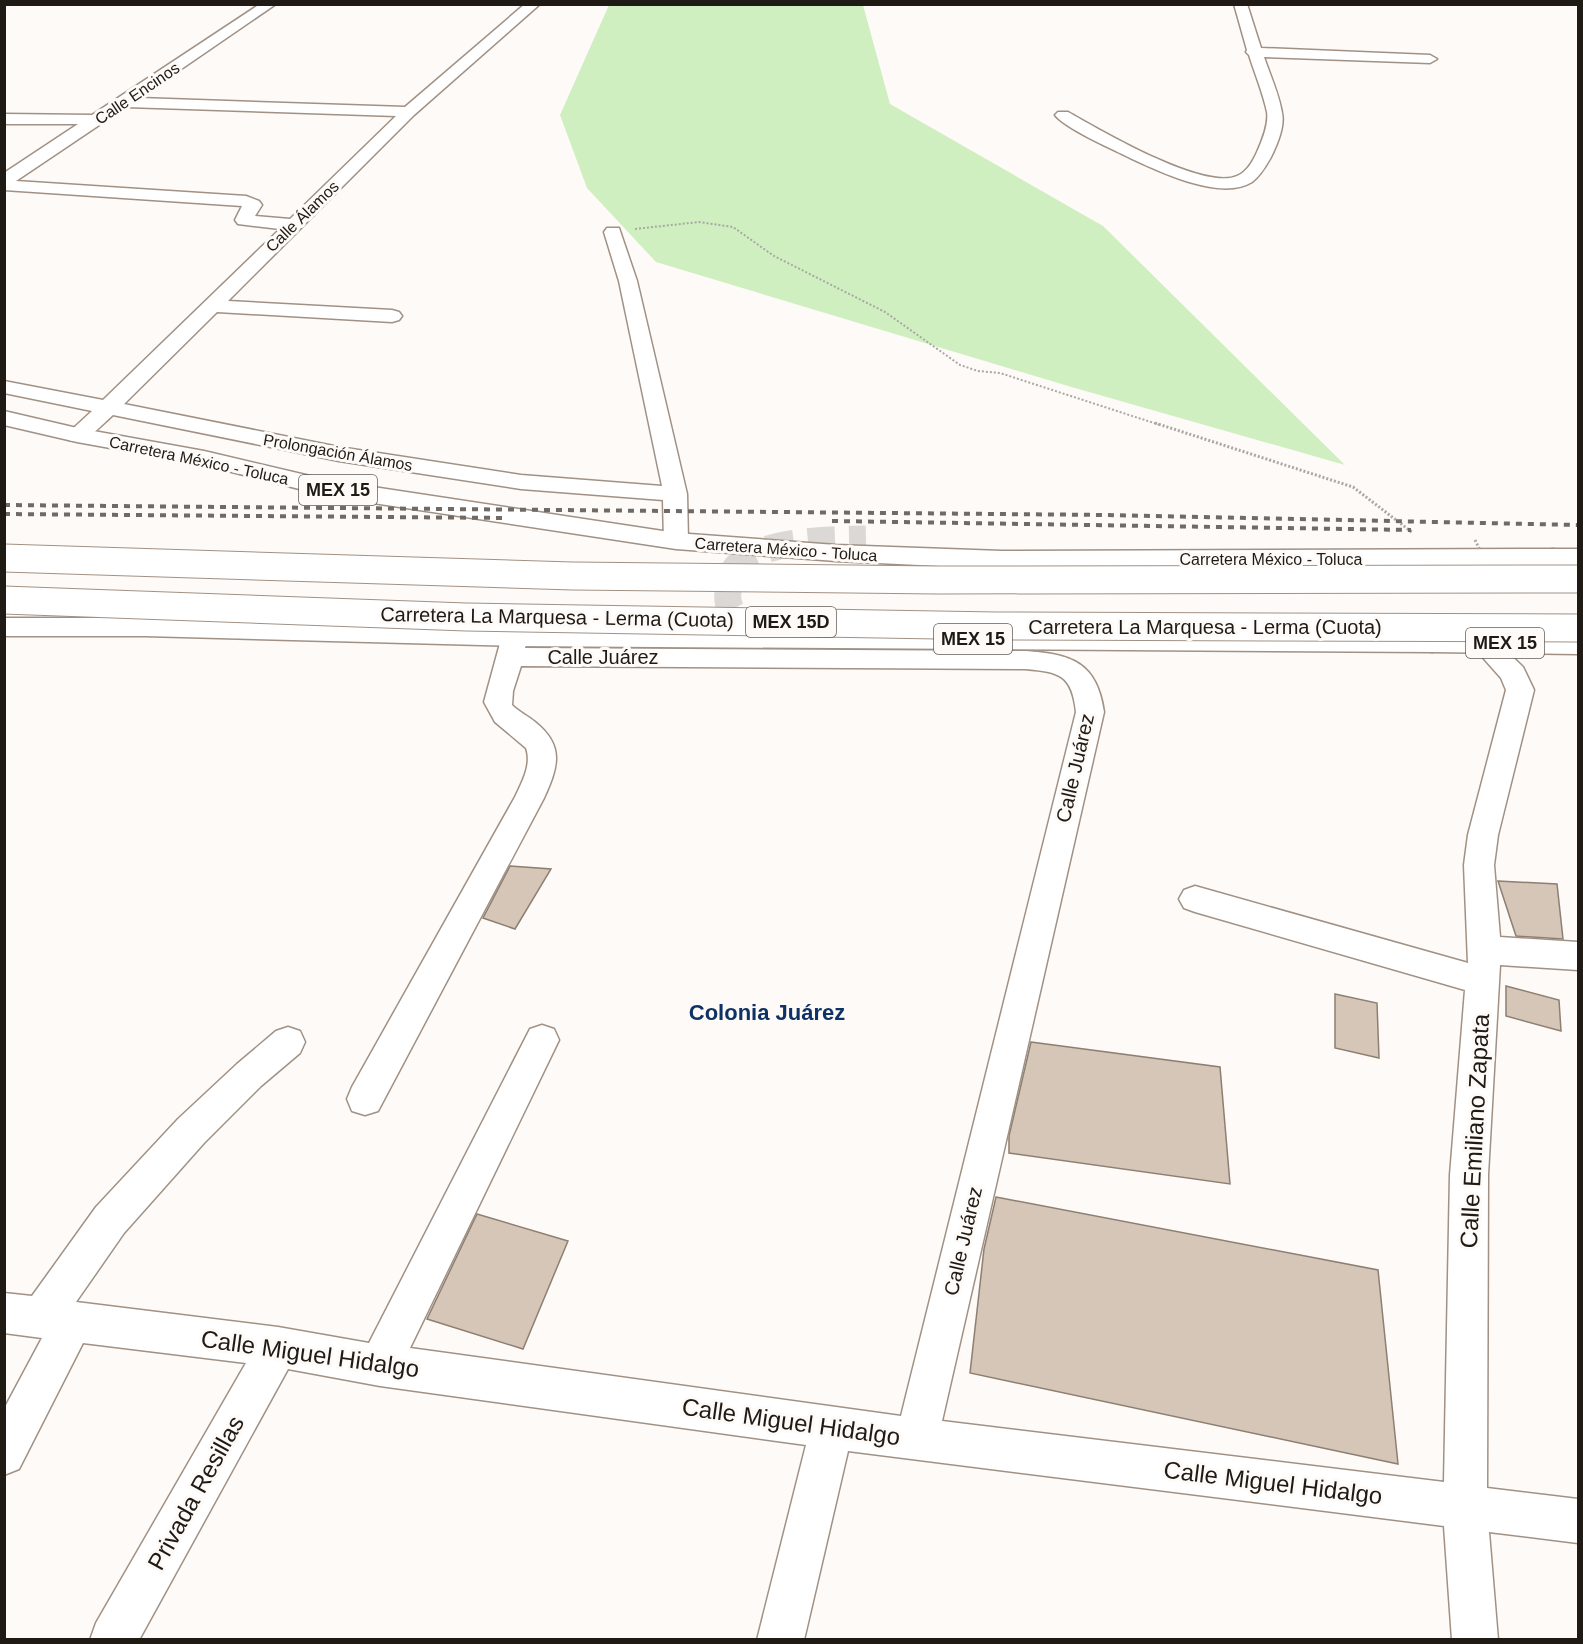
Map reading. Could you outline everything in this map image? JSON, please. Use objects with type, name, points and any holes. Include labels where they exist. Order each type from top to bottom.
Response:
[{"type":"main road","name":"Carretera México - Toluca","points":[[4,418],[76,435],[204,458],[327,488],[676,541],[836,553],[1002,560],[1566,557]]},
{"type":"main road","points":[[866,539],[1110,545],[1332,545],[1566,557]]},
{"type":"main road","name":"Carretera La Marquesa - Lerma (Cuota)","points":[[4,558],[572,576],[938,580],[1578,579]]},
{"type":"main road","name":"Carretera La Marquesa - Lerma (Cuota)","points":[[4,600],[466,617],[996,626],[1578,628]]},
{"type":"main road","name":"MEX 15","points":[[4,627],[145,627],[512,646],[1432,642],[1578,644]]},
{"type":"main road","points":[[859,646],[1354,650],[1432,642]]},
{"type":"street","name":"Calle Encinos","points":[[4,183],[270,4]]},
{"type":"street","name":"Calle Álamos","points":[[76,435],[108,408],[409,112],[534,4]]},
{"type":"street","points":[[1063,115],[1109,141],[1172,170],[1208,181],[1238,182],[1253,171],[1270,145],[1275,129],[1272,101],[1239,4]]},
{"type":"street","points":[[1254,52],[1430,59]]},
{"type":"street","points":[[125,102],[409,112]]},
{"type":"street","points":[[4,119],[98,120]]},
{"type":"street","points":[[4,183],[246,201],[253,204],[244,220],[292,225]]},
{"type":"street","points":[[613,232],[628,281],[675,494],[676,541]]},
{"type":"street","points":[[210,306],[392,316]]},
{"type":"street","name":"Prolongación Álamos","points":[[4,387],[339,454],[521,483],[675,494]]},
{"type":"street","name":"Calle Emiliano Zapata","points":[[1475,1640],[1465,1507],[1469,1175],[1484,965],[1479,865],[1483,835],[1520,690],[1513,674],[1482,642]]},
{"type":"street","points":[[365,1098],[529,798],[542,767],[544,752],[540,744],[500,710],[498,700],[512,646]]},
{"type":"street","name":"Calle Juárez","points":[[512,646],[1025,660],[1059,665],[1082,677],[1089,694],[1090,712],[916,1439]]},
{"type":"street","points":[[1195,899],[1484,965],[1578,956]]},
{"type":"street","points":[[380,1365],[542,1040]]},
{"type":"street","points":[[4,1454],[39,1318],[111,1220],[151,1174],[191,1131],[249,1075],[288,1042]]},
{"type":"street","name":"Calle Miguel Hidalgo","points":[[39,1318],[278,1347],[380,1365],[832,1428],[1578,1521]]},
{"type":"street","name":"Privada Resillas","points":[[113,1640],[278,1347]]},
{"type":"street","points":[[780,1640],[832,1428]]},
{"type":"path","points":[[613,232],[699,222],[733,227],[774,256],[885,312],[960,365],[978,371],[1000,373],[1353,487],[1422,539]]},
{"type":"path","points":[[1464,540],[1475,540]]},
{"type":"green space","points":[[609,5],[863,5],[890,104],[1103,226],[1345,465],[1068,386],[656,262],[587,188],[560,115]]},
{"type":"building","points":[[510,866],[551,869],[515,929],[483,918]]},
{"type":"building","points":[[1498,881],[1557,884],[1563,939],[1516,936]]},
{"type":"building","points":[[1506,986],[1559,1000],[1561,1031],[1506,1016]]},
{"type":"building","points":[[1335,994],[1377,1003],[1379,1058],[1335,1048]]},
{"type":"building","points":[[1031,1042],[1220,1067],[1230,1184],[1009,1153],[1009,1136]]},
{"type":"building","points":[[996,1197],[1378,1270],[1398,1464],[970,1373],[984,1249]]},
{"type":"building","points":[[477,1214],[568,1241],[523,1349],[427,1319]]},
{"type":"tunnel","points":[[762,636],[743,624],[730,607],[728,586],[738,565],[752,555],[770,548],[812,541],[866,539]]},
{"type":"railway","points":[[4,505],[1108,515],[1578,525]]},
{"type":"railway","points":[[4,514],[508,518]]},
{"type":"railway","points":[[832,521],[1411,530]]},
{"type":"district","name":"Colonia Juárez","points":[[767,1012]]}]
